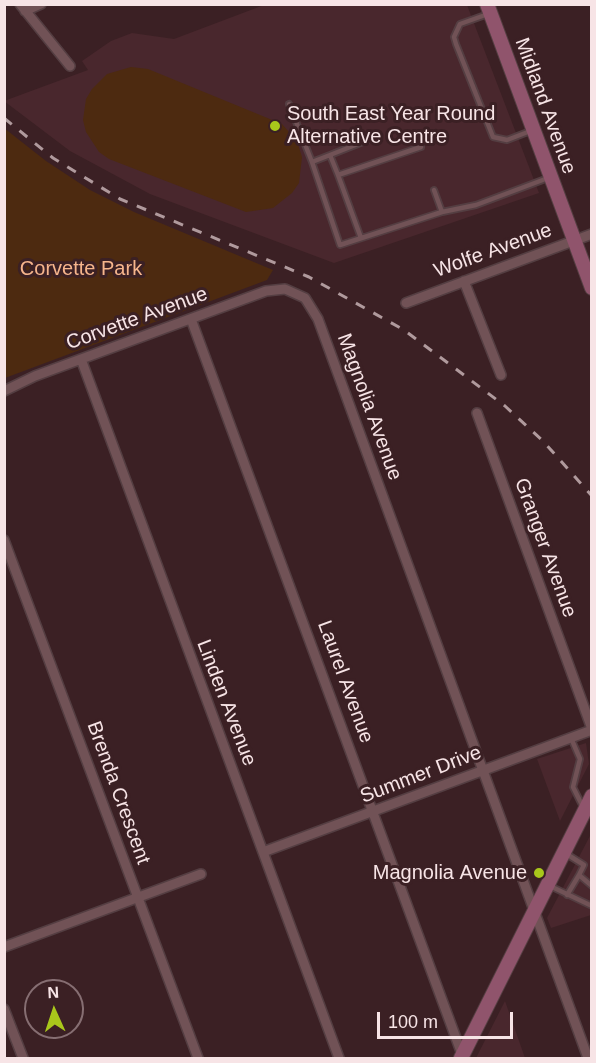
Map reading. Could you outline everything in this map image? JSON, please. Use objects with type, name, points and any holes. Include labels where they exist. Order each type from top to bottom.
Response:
[{"type":"main road","name":"Midland Avenue","points":[[489,9],[591,288]]},
{"type":"main road","points":[[462,1057],[588,803]]},
{"type":"street","points":[[42,4],[22,8],[70,66]]},
{"type":"street","name":"Wolfe Avenue","points":[[406,303],[591,234]]},
{"type":"street","points":[[464,281],[501,375]]},
{"type":"street","name":"Corvette Avenue","points":[[4,392],[35,376],[266,291],[285,289]]},
{"type":"street","name":"Magnolia Avenue","points":[[285,289],[304,298],[318,319],[588,1059]]},
{"type":"street","name":"Laurel Avenue","points":[[191,319],[462,1057]]},
{"type":"street","name":"Linden Avenue","points":[[81,359],[339,1059]]},
{"type":"street","name":"Granger Avenue","points":[[477,413],[591,730]]},
{"type":"street","name":"Brenda Crescent","points":[[4,540],[198,1059]]},
{"type":"street","name":"Summer Drive","points":[[263,852],[374,813],[591,730]]},
{"type":"street","points":[[4,947],[201,874]]},
{"type":"street","points":[[4,1009],[23,1059]]},
{"type":"lane","points":[[489,9],[460,24],[454,37],[456,44],[493,137],[507,140],[533,130]]},
{"type":"lane","points":[[289,104],[312,162],[340,246],[442,212],[476,205],[550,177]]},
{"type":"lane","points":[[312,162],[368,141]]},
{"type":"lane","points":[[338,176],[421,147]]},
{"type":"lane","points":[[330,155],[361,238]]},
{"type":"lane","points":[[434,190],[442,212]]},
{"type":"lane","points":[[571,738],[580,759],[572,780],[573,787],[588,803]]},
{"type":"lane","points":[[564,852],[584,866],[567,895]]},
{"type":"lane","points":[[579,875],[590,885],[585,889]]},
{"type":"lane","points":[[547,884],[589,904]]},
{"type":"shaded area","name":"South East Year Round Alternative Centre","points":[[264,5],[467,5],[539,193],[334,263],[150,194],[70,151],[4,101],[88,70],[82,61],[111,41],[132,33],[174,39]]},
{"type":"shaded area","points":[[586,743],[589,764],[560,821],[537,759]]},
{"type":"shaded area","points":[[591,834],[591,915],[551,928],[547,918]]},
{"type":"shaded area","points":[[505,1001],[525,1058],[476,1058]]},
{"type":"green space","points":[[131,67],[148,69],[282,124],[297,141],[302,157],[299,183],[292,193],[273,208],[246,212],[109,159],[99,152],[86,132],[83,120],[86,99],[92,89],[107,74]]},
{"type":"green space","name":"Corvette Park","points":[[4,128],[46,161],[90,190],[134,212],[273,270],[267,280],[5,378]]},
{"type":"railway","points":[[4,118],[53,158],[120,199],[309,277],[404,330],[505,406],[543,441],[592,496]]},
{"type":"place","name":"South East Year Round Alternative Centre","points":[[275,126]]},
{"type":"place","name":"Magnolia Avenue","points":[[539,873]]}]
